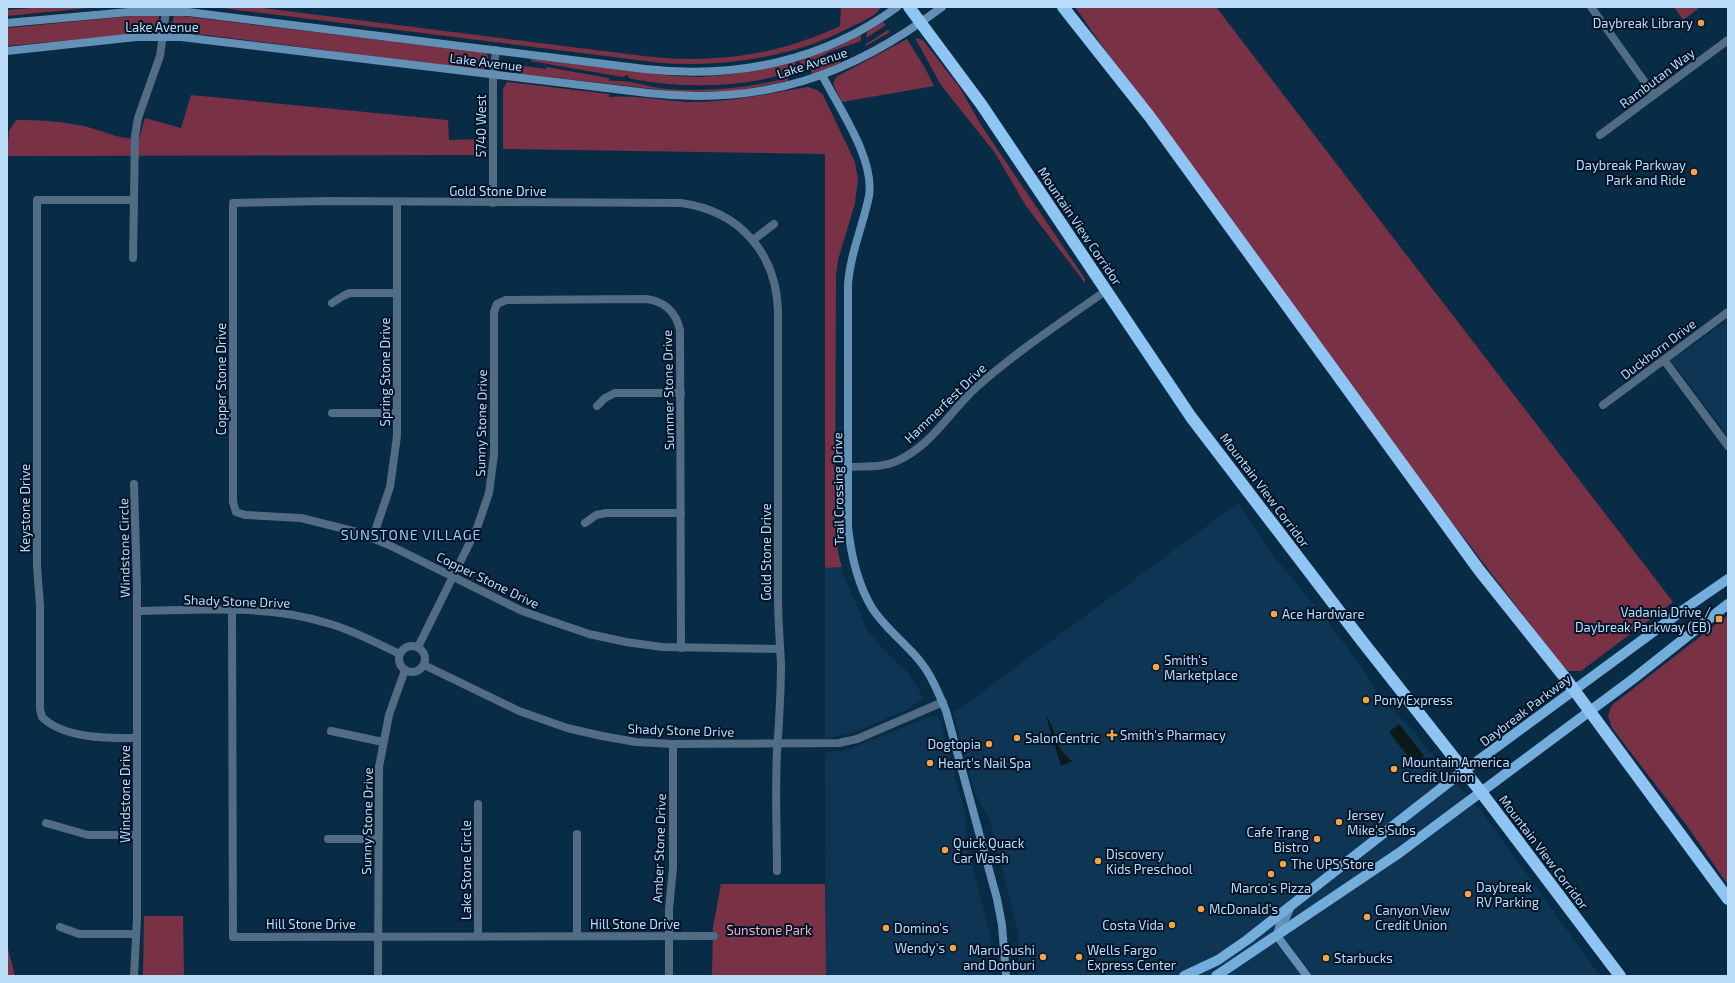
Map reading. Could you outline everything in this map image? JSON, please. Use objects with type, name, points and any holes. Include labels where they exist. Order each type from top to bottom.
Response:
[{"type":"highway","name":"Mountain View Corridor","points":[[909,7],[981,104],[1107,290],[1191,418],[1362,641],[1481,792],[1620,976]]},
{"type":"highway","points":[[1063,7],[1150,117],[1479,570],[1574,690],[1728,899]]},
{"type":"main road","name":"Daybreak Parkway","points":[[1184,976],[1218,960],[1269,923],[1464,770],[1682,610],[1728,579]]},
{"type":"main road","points":[[1216,976],[1229,969],[1399,853],[1590,712],[1728,604]]},
{"type":"main road","points":[[1229,969],[1233,960],[1266,934],[1269,923]]},
{"type":"street","name":"Lake Avenue","points":[[7,23],[129,12],[166,11],[200,13],[666,71],[701,72],[729,71],[758,67],[812,52],[851,35],[896,7]]},
{"type":"street","name":"Lake Avenue","points":[[7,51],[130,38],[163,36],[202,38],[493,75],[655,94],[690,96],[747,93],[791,84],[822,75],[875,52],[942,7]]},
{"type":"street","points":[[1591,7],[1654,95]]},
{"type":"street","points":[[133,258],[133,151],[136,126],[160,56],[166,11]]},
{"type":"street","name":"Rambutan Way","points":[[1600,135],[1728,40]]},
{"type":"street","name":"5740 West","points":[[493,203],[493,75],[496,50]]},
{"type":"street","name":"Trail Crossing Drive","points":[[822,75],[862,151],[868,166],[870,181],[868,201],[850,261],[848,276],[848,527],[851,552],[864,593],[882,622],[920,661],[943,702],[951,726],[997,899],[1002,924],[1006,976]]},
{"type":"street","name":"Keystone Drive","points":[[133,200],[37,200],[37,566],[40,606],[40,712],[42,717],[46,721],[75,733],[102,738],[137,738]]},
{"type":"street","name":"Gold Stone Drive","points":[[233,203],[328,201],[397,203],[670,202],[692,204],[722,215],[753,240],[763,254],[770,270],[777,300],[778,597],[780,649],[777,871]]},
{"type":"street","name":"Copper Stone Drive","points":[[233,203],[234,509],[236,512],[242,515],[278,516],[315,521],[372,537],[522,611],[572,629],[626,642],[681,648],[780,649]]},
{"type":"street","name":"Spring Stone Drive","points":[[372,537],[385,504],[393,470],[397,436],[397,203]]},
{"type":"street","points":[[753,240],[774,224]]},
{"type":"street","name":"Hammerfest Drive","points":[[849,467],[880,466],[908,455],[942,427],[978,386],[1107,290]]},
{"type":"street","points":[[332,304],[350,293],[397,293]]},
{"type":"street","name":"Summer Stone Drive","points":[[497,304],[503,300],[646,300],[661,303],[673,314],[680,330],[681,648]]},
{"type":"street","name":"Sunny Stone Drive","points":[[418,647],[482,517],[492,480],[494,455],[494,312],[497,304]]},
{"type":"street","name":"Duckhorn Drive","points":[[1603,405],[1728,312]]},
{"type":"street","points":[[1664,360],[1728,446]]},
{"type":"street","points":[[597,406],[605,398],[615,393],[681,393]]},
{"type":"street","points":[[332,413],[397,413]]},
{"type":"street","name":"Windstone Circle","points":[[134,484],[137,611]]},
{"type":"street","points":[[585,523],[599,514],[606,513],[681,513]]},
{"type":"street","name":"Windstone Drive","points":[[134,976],[137,835],[137,611]]},
{"type":"street","name":"Shady Stone Drive","points":[[137,611],[276,612],[313,619],[358,634],[400,654]]},
{"type":"street","name":"Hill Stone Drive","points":[[232,611],[233,936],[714,936]]},
{"type":"street","points":[[418,647],[425,657],[424,665],[414,672],[406,670],[400,665],[400,654],[406,648],[418,647]]},
{"type":"street","name":"Shady Stone Drive","points":[[424,665],[506,706],[550,723],[619,739],[673,744],[778,745],[846,742],[943,702]]},
{"type":"street","name":"Sunny Stone Drive","points":[[378,976],[378,779],[383,742],[393,701],[406,670]]},
{"type":"street","points":[[331,731],[383,742]]},
{"type":"street","name":"Amber Stone Drive","points":[[669,976],[670,901],[673,868],[673,744]]},
{"type":"street","name":"Lake Stone Circle","points":[[478,804],[478,936]]},
{"type":"street","points":[[46,822],[88,835],[137,835]]},
{"type":"street","points":[[577,834],[577,936]]},
{"type":"street","points":[[328,839],[378,839]]},
{"type":"street","points":[[1291,906],[1286,918],[1280,923],[1277,936],[1307,976]]},
{"type":"street","points":[[60,928],[79,934],[135,934]]},
{"type":"shaded area","points":[[1728,320],[1728,436],[1670,359],[1681,351],[1685,351]]},
{"type":"shaded area","points":[[1238,503],[1275,558],[1325,618],[1365,672],[1378,695],[1413,730],[1441,766],[1485,816],[1600,976],[1019,976],[1018,934],[1014,915],[990,821],[976,796],[953,711],[958,710]]},
{"type":"shaded area","points":[[842,567],[845,578],[867,630],[883,649],[907,672],[918,688],[923,699],[907,710],[852,733],[825,739],[825,568]]},
{"type":"shaded area","points":[[931,716],[937,716],[940,720],[966,817],[966,841],[991,940],[991,976],[826,976],[825,753],[850,749]]},
{"type":"shaded area","points":[[1046,716],[1053,729],[1058,745],[1072,761],[1061,766]]},
{"type":"shaded area","points":[[1399,724],[1424,756],[1414,764],[1389,732]]},
{"type":"green space","points":[[42,7],[99,7],[7,16],[7,10]]},
{"type":"green space","points":[[214,7],[255,7],[643,56],[695,59],[719,58],[768,51],[816,36],[840,26],[841,7],[881,7],[868,19],[828,38],[782,53],[734,62],[686,64],[661,63]]},
{"type":"green space","points":[[1075,7],[1216,7],[1673,602],[1581,671],[1569,671],[1563,667],[1413,471],[1121,73]]},
{"type":"green space","points":[[1697,7],[1698,9],[1683,20],[1675,8]]},
{"type":"green space","points":[[159,15],[157,32],[7,46],[7,28],[132,16]]},
{"type":"green space","points":[[174,15],[486,53],[488,56],[487,68],[483,70],[173,32],[171,31]]},
{"type":"green space","points":[[883,22],[886,25],[866,38],[867,32]]},
{"type":"green space","points":[[888,30],[890,32],[866,46],[866,44]]},
{"type":"green space","points":[[861,35],[861,41],[829,52],[801,69],[799,61],[837,47]]},
{"type":"green space","points":[[915,38],[923,40],[960,88],[981,125],[1085,279],[1085,283],[1026,206],[995,153],[941,85]]},
{"type":"green space","points":[[907,39],[934,86],[842,102],[833,84],[836,77]]},
{"type":"green space","points":[[841,53],[840,63],[812,74],[811,70],[826,59]]},
{"type":"green space","points":[[531,59],[673,76],[701,77],[734,74],[795,62],[798,70],[778,76],[737,83],[695,85],[632,79],[629,78],[628,75],[622,77],[531,61]]},
{"type":"green space","points":[[516,65],[546,69],[546,67],[609,78],[609,81],[631,82],[660,88],[683,90],[743,87],[788,78],[788,81],[734,91],[680,92],[515,73]]},
{"type":"green space","points":[[507,82],[609,94],[609,97],[621,96],[690,102],[741,98],[808,87],[817,90],[823,95],[855,162],[858,179],[855,203],[838,260],[836,276],[835,522],[838,553],[842,567],[825,568],[825,154],[503,149],[503,89]]},
{"type":"green space","points":[[191,95],[448,120],[449,140],[485,139],[485,155],[7,156],[9,131],[16,120],[47,121],[70,124],[86,127],[115,136],[139,139],[145,118],[181,128]]},
{"type":"green space","points":[[1728,615],[1728,885],[1688,827],[1612,728],[1608,716],[1612,705]]},
{"type":"green space","name":"Sunstone Park","points":[[721,884],[825,884],[826,976],[712,976],[713,927]]},
{"type":"green space","points":[[144,916],[183,916],[184,976],[143,976]]},
{"type":"green space","points":[[7,945],[15,976],[7,976]]},
{"type":"place","name":"Daybreak Library","points":[[1701,23]]},
{"type":"place","name":"Daybreak Parkway Park and Ride","points":[[1694,172]]},
{"type":"place","name":"Ace Hardware","points":[[1274,614]]},
{"type":"place","name":"Vadania Drive / Daybreak Parkway (EB)","points":[[1719,619]]},
{"type":"place","name":"Smith's Marketplace","points":[[1156,667]]},
{"type":"place","name":"Pony Express","points":[[1366,700]]},
{"type":"place","name":"Smith's Pharmacy","points":[[1112,735]]},
{"type":"place","name":"SalonCentric","points":[[1017,738]]},
{"type":"place","name":"Dogtopia","points":[[989,744]]},
{"type":"place","name":"Heart's Nail Spa","points":[[930,763]]},
{"type":"place","name":"Mountain America Credit Union","points":[[1394,769]]},
{"type":"place","name":"Jersey Mike's Subs","points":[[1339,822]]},
{"type":"place","name":"Cafe Trang Bistro","points":[[1317,839]]},
{"type":"place","name":"Quick Quack Car Wash","points":[[945,850]]},
{"type":"place","name":"Discovery Kids Preschool","points":[[1098,861]]},
{"type":"place","name":"The UPS Store","points":[[1283,864]]},
{"type":"place","name":"Marco's Pizza","points":[[1271,874]]},
{"type":"place","name":"Daybreak RV Parking","points":[[1468,894]]},
{"type":"place","name":"McDonald's","points":[[1201,909]]},
{"type":"place","name":"Canyon View Credit Union","points":[[1367,917]]},
{"type":"place","name":"Costa Vida","points":[[1172,925]]},
{"type":"place","name":"Domino's","points":[[886,928]]},
{"type":"place","name":"Wendy's","points":[[953,948]]},
{"type":"place","name":"Maru Sushi and Donburi","points":[[1043,957]]},
{"type":"place","name":"Wells Fargo Express Center","points":[[1079,957]]},
{"type":"place","name":"Starbucks","points":[[1326,958]]},
{"type":"district","name":"SUNSTONE VILLAGE","points":[[411,534]]}]
